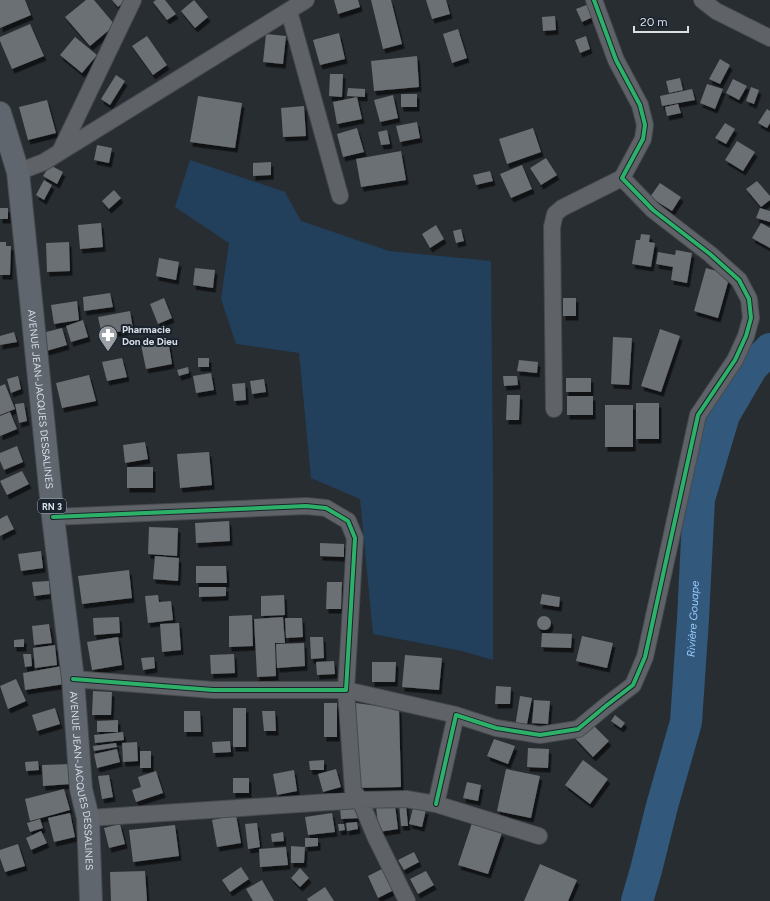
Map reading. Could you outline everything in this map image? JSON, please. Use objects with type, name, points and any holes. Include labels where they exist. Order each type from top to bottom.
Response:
[{"type":"main road","name":"AVENUE JEAN-JACQUES DESSALINES","points":[[0,113],[18,172],[53,517],[73,679],[80,789],[88,818],[91,901]]},
{"type":"street","points":[[60,152],[133,0]]},
{"type":"street","points":[[18,172],[44,162],[306,0]]},
{"type":"street","points":[[554,408],[552,227],[555,214],[562,208],[622,178],[643,139],[645,125],[640,106],[616,60],[594,0]]},
{"type":"street","points":[[702,0],[716,10],[770,38]]},
{"type":"street","points":[[288,11],[340,196]]},
{"type":"street","points":[[73,679],[213,690],[346,690],[456,715],[496,728],[540,734],[578,729],[633,685],[645,656],[698,415],[735,360],[746,336],[751,318],[749,299],[739,280],[710,254],[653,210],[622,178]]},
{"type":"street","points":[[53,517],[306,506],[326,508],[348,521],[355,538],[346,690],[353,790],[360,800],[378,843],[407,901]]},
{"type":"street","points":[[436,804],[456,715]]},
{"type":"street","points":[[88,818],[406,798],[436,804],[539,836]]},
{"type":"shaded area","points":[[190,160],[285,192],[301,221],[389,251],[491,261],[493,660],[462,651],[373,634],[360,499],[311,478],[299,353],[236,344],[221,299],[229,243],[175,207]]},
{"type":"building","points":[[0,0],[25,0],[31,15],[0,28]]},
{"type":"building","points":[[86,0],[94,0],[115,25],[90,46],[65,17]]},
{"type":"building","points":[[112,0],[126,0],[118,7]]},
{"type":"building","points":[[156,0],[165,0],[176,14],[167,20],[153,2]]},
{"type":"building","points":[[194,0],[208,17],[195,28],[181,11]]},
{"type":"building","points":[[334,0],[358,0],[360,7],[338,14]]},
{"type":"building","points":[[371,0],[391,0],[402,44],[383,49]]},
{"type":"building","points":[[426,0],[446,0],[450,14],[432,19]]},
{"type":"building","points":[[589,4],[595,16],[582,22],[576,9]]},
{"type":"building","points":[[555,16],[556,30],[543,31],[542,17]]},
{"type":"building","points":[[30,24],[44,56],[12,69],[0,41],[0,37]]},
{"type":"building","points":[[458,29],[467,58],[452,63],[443,34]]},
{"type":"building","points":[[339,33],[345,59],[320,65],[313,40]]},
{"type":"building","points":[[266,34],[286,36],[283,64],[263,62]]},
{"type":"building","points":[[147,36],[167,65],[153,75],[132,46]]},
{"type":"building","points":[[586,36],[590,49],[580,53],[575,40]]},
{"type":"building","points":[[75,37],[97,55],[82,73],[60,55]]},
{"type":"building","points":[[417,56],[419,87],[374,91],[371,61]]},
{"type":"building","points":[[720,59],[730,65],[720,84],[709,79]]},
{"type":"building","points":[[330,74],[343,74],[342,97],[329,96]]},
{"type":"building","points":[[116,75],[125,81],[110,105],[101,99]]},
{"type":"building","points":[[680,78],[683,90],[669,93],[666,81]]},
{"type":"building","points":[[733,79],[747,86],[739,100],[726,93]]},
{"type":"building","points":[[707,84],[723,89],[715,109],[700,103]]},
{"type":"building","points":[[751,87],[759,90],[754,104],[746,101]]},
{"type":"building","points":[[348,88],[365,89],[365,97],[347,96]]},
{"type":"building","points":[[692,89],[695,100],[662,106],[660,96]]},
{"type":"building","points":[[401,94],[417,94],[417,107],[401,107]]},
{"type":"building","points":[[393,95],[398,118],[380,122],[374,100]]},
{"type":"building","points":[[198,96],[242,103],[235,148],[190,142]]},
{"type":"building","points":[[357,97],[362,119],[337,124],[333,102]]},
{"type":"building","points":[[47,100],[56,133],[28,140],[19,107]]},
{"type":"building","points":[[678,104],[681,113],[667,116],[665,107]]},
{"type":"building","points":[[304,106],[306,136],[283,137],[281,108]]},
{"type":"building","points":[[767,109],[770,111],[770,123],[767,128],[758,123]]},
{"type":"building","points":[[417,122],[420,138],[400,142],[396,126]]},
{"type":"building","points":[[725,123],[735,129],[726,144],[715,138]]},
{"type":"building","points":[[357,128],[364,152],[343,157],[337,134]]},
{"type":"building","points":[[533,128],[541,152],[507,164],[499,139]]},
{"type":"building","points":[[387,130],[390,144],[381,145],[378,132]]},
{"type":"building","points":[[737,141],[755,152],[743,171],[725,160]]},
{"type":"building","points":[[97,145],[112,148],[109,163],[94,160]]},
{"type":"building","points":[[401,151],[406,180],[361,187],[356,159]]},
{"type":"building","points":[[546,158],[557,175],[541,185],[530,168]]},
{"type":"building","points":[[271,162],[271,175],[253,176],[253,163]]},
{"type":"building","points":[[50,165],[63,172],[57,184],[43,176]]},
{"type":"building","points":[[522,165],[532,189],[511,198],[500,174]]},
{"type":"building","points":[[490,171],[493,181],[476,185],[473,175]]},
{"type":"building","points":[[44,180],[52,185],[44,200],[36,195]]},
{"type":"building","points":[[757,181],[770,196],[770,200],[761,207],[746,189]]},
{"type":"building","points":[[660,183],[681,197],[672,211],[650,197]]},
{"type":"building","points":[[114,190],[121,198],[109,209],[102,201]]},
{"type":"building","points":[[0,208],[8,208],[8,219],[0,219]]},
{"type":"building","points":[[760,208],[770,211],[770,222],[756,218]]},
{"type":"building","points":[[101,223],[103,247],[80,249],[78,225]]},
{"type":"building","points":[[761,223],[770,228],[770,248],[752,238]]},
{"type":"building","points":[[436,225],[444,239],[430,248],[422,234]]},
{"type":"building","points":[[461,229],[464,241],[456,243],[453,231]]},
{"type":"building","points":[[641,234],[650,235],[649,242],[655,243],[651,267],[632,264],[636,240],[640,240]]},
{"type":"building","points":[[0,242],[6,242],[6,246],[11,246],[10,275],[0,275]]},
{"type":"building","points":[[69,242],[70,271],[47,272],[46,243]]},
{"type":"building","points":[[676,250],[692,253],[687,283],[671,280],[673,267],[656,264],[658,252],[675,255]]},
{"type":"building","points":[[159,258],[179,262],[176,280],[156,276]]},
{"type":"building","points":[[195,268],[215,270],[213,288],[193,285]]},
{"type":"building","points":[[706,268],[730,275],[718,318],[694,311]]},
{"type":"building","points":[[110,293],[113,307],[84,311],[83,297]]},
{"type":"building","points":[[164,298],[172,318],[158,324],[150,304]]},
{"type":"building","points":[[563,298],[576,298],[576,316],[563,316]]},
{"type":"building","points":[[77,301],[79,320],[54,324],[51,305]]},
{"type":"building","points":[[130,311],[133,329],[102,335],[98,317]]},
{"type":"building","points":[[83,320],[88,337],[71,342],[66,326]]},
{"type":"building","points":[[62,328],[67,345],[43,352],[38,334]]},
{"type":"building","points":[[660,329],[680,336],[661,392],[641,386]]},
{"type":"building","points":[[14,332],[17,342],[0,345],[0,336]]},
{"type":"building","points":[[613,337],[632,338],[629,385],[611,384]]},
{"type":"building","points":[[168,339],[172,364],[146,369],[141,345]]},
{"type":"building","points":[[122,358],[127,377],[107,381],[102,362]]},
{"type":"building","points":[[198,358],[209,358],[209,367],[198,367]]},
{"type":"building","points":[[519,360],[538,362],[537,373],[517,371]]},
{"type":"building","points":[[188,367],[189,373],[179,376],[177,370]]},
{"type":"building","points":[[211,373],[214,390],[196,393],[193,376]]},
{"type":"building","points":[[89,375],[96,401],[62,408],[56,383]]},
{"type":"building","points":[[18,376],[21,389],[11,393],[7,379]]},
{"type":"building","points":[[503,376],[517,376],[518,385],[504,386]]},
{"type":"building","points":[[566,378],[591,378],[591,392],[566,392]]},
{"type":"building","points":[[264,379],[266,392],[252,394],[250,381]]},
{"type":"building","points":[[245,383],[246,400],[234,401],[232,384]]},
{"type":"building","points":[[5,384],[15,409],[0,415],[0,386]]},
{"type":"building","points":[[507,395],[520,395],[519,420],[506,420]]},
{"type":"building","points":[[567,396],[593,396],[593,415],[567,415]]},
{"type":"building","points":[[24,403],[27,421],[19,423],[15,404]]},
{"type":"building","points":[[636,403],[659,403],[659,439],[636,439]]},
{"type":"building","points":[[605,405],[633,405],[633,447],[605,447]]},
{"type":"building","points":[[10,412],[17,429],[0,436],[0,416]]},
{"type":"building","points":[[145,442],[148,459],[125,463],[123,445]]},
{"type":"building","points":[[17,446],[23,462],[4,470],[0,461],[0,453]]},
{"type":"building","points":[[209,452],[212,485],[180,488],[177,454]]},
{"type":"building","points":[[127,467],[153,467],[153,488],[127,488]]},
{"type":"building","points":[[22,471],[29,484],[7,495],[0,481]]},
{"type":"building","points":[[7,515],[14,529],[0,536],[0,519]]},
{"type":"building","points":[[229,521],[230,541],[196,543],[195,523]]},
{"type":"building","points":[[149,527],[178,528],[177,556],[148,554]]},
{"type":"building","points":[[320,543],[344,544],[344,557],[320,556]]},
{"type":"building","points":[[41,551],[43,568],[21,571],[18,554]]},
{"type":"building","points":[[155,556],[179,558],[178,581],[153,579]]},
{"type":"building","points":[[196,566],[226,566],[227,583],[196,583]]},
{"type":"building","points":[[129,570],[132,598],[82,604],[78,576]]},
{"type":"building","points":[[49,581],[50,594],[34,596],[32,582]]},
{"type":"building","points":[[327,582],[342,582],[341,609],[326,609]]},
{"type":"building","points":[[199,587],[226,587],[226,596],[199,597]]},
{"type":"building","points":[[542,594],[560,597],[559,607],[540,604]]},
{"type":"building","points":[[158,595],[159,602],[171,601],[173,620],[148,623],[145,596]]},
{"type":"building","points":[[284,595],[285,615],[261,616],[261,596]]},
{"type":"building","points":[[252,615],[253,646],[229,647],[229,616]]},
{"type":"building","points":[[544,616],[549,618],[551,623],[549,628],[544,630],[539,628],[537,623],[539,618]]},
{"type":"building","points":[[119,617],[120,633],[94,635],[93,618]]},
{"type":"building","points":[[283,617],[285,643],[275,643],[276,676],[257,677],[254,619]]},
{"type":"building","points":[[285,618],[302,618],[303,637],[286,638]]},
{"type":"building","points":[[179,623],[181,650],[162,652],[160,624]]},
{"type":"building","points":[[49,624],[52,643],[34,645],[32,626]]},
{"type":"building","points":[[542,633],[572,634],[571,648],[541,647]]},
{"type":"building","points":[[582,636],[613,643],[607,668],[576,661]]},
{"type":"building","points":[[118,637],[122,665],[92,670],[87,642]]},
{"type":"building","points":[[310,637],[323,637],[324,658],[311,659]]},
{"type":"building","points":[[24,639],[24,647],[14,647],[14,640]]},
{"type":"building","points":[[304,643],[305,666],[277,668],[276,644]]},
{"type":"building","points":[[55,645],[57,665],[35,668],[33,648]]},
{"type":"building","points":[[23,654],[31,654],[32,666],[25,667]]},
{"type":"building","points":[[234,654],[235,673],[211,674],[210,655]]},
{"type":"building","points":[[405,655],[442,658],[439,690],[402,687]]},
{"type":"building","points":[[154,657],[155,668],[143,670],[141,658]]},
{"type":"building","points":[[334,661],[335,674],[317,675],[316,662]]},
{"type":"building","points":[[372,662],[396,662],[395,682],[372,682]]},
{"type":"building","points":[[62,666],[65,684],[25,690],[23,673]]},
{"type":"building","points":[[16,679],[26,701],[8,709],[0,686]]},
{"type":"building","points":[[496,686],[511,687],[510,704],[495,704]]},
{"type":"building","points":[[93,691],[112,692],[111,715],[92,715]]},
{"type":"building","points":[[520,696],[532,698],[526,729],[515,727]]},
{"type":"building","points":[[534,700],[550,701],[548,724],[532,723]]},
{"type":"building","points":[[324,703],[337,703],[337,737],[324,737]]},
{"type":"building","points":[[356,703],[399,709],[401,787],[357,788]]},
{"type":"building","points":[[55,708],[60,724],[37,731],[32,715]]},
{"type":"building","points":[[233,708],[246,708],[246,747],[233,747]]},
{"type":"building","points":[[184,711],[200,711],[201,732],[184,732]]},
{"type":"building","points":[[262,711],[275,711],[276,731],[264,731]]},
{"type":"building","points":[[615,715],[625,723],[621,728],[611,721]]},
{"type":"building","points":[[118,720],[118,732],[97,732],[97,721]]},
{"type":"building","points":[[591,723],[609,741],[593,757],[575,738]]},
{"type":"building","points":[[123,732],[124,740],[95,743],[94,735]]},
{"type":"building","points":[[494,739],[515,746],[508,764],[487,756]]},
{"type":"building","points":[[230,741],[231,752],[213,753],[212,742]]},
{"type":"building","points":[[137,742],[138,761],[123,762],[122,743]]},
{"type":"building","points":[[116,743],[117,747],[94,751],[93,746]]},
{"type":"building","points":[[528,748],[549,749],[548,768],[527,767]]},
{"type":"building","points":[[117,749],[120,762],[97,768],[94,754]]},
{"type":"building","points":[[140,751],[151,751],[151,768],[140,768]]},
{"type":"building","points":[[324,760],[324,770],[310,770],[309,761]]},
{"type":"building","points":[[583,760],[608,779],[590,804],[565,785]]},
{"type":"building","points":[[38,761],[39,770],[26,771],[25,762]]},
{"type":"building","points":[[70,764],[71,784],[43,786],[42,765]]},
{"type":"building","points":[[336,769],[341,787],[323,792],[318,774]]},
{"type":"building","points":[[506,769],[540,776],[531,818],[497,811]]},
{"type":"building","points":[[294,770],[297,791],[277,795],[273,774]]},
{"type":"building","points":[[156,771],[163,793],[136,802],[132,790],[141,787],[138,777]]},
{"type":"building","points":[[109,775],[113,797],[102,799],[98,776]]},
{"type":"building","points":[[233,778],[249,778],[249,793],[233,793]]},
{"type":"building","points":[[467,782],[481,785],[478,801],[463,798]]},
{"type":"building","points":[[64,789],[70,810],[30,821],[25,799]]},
{"type":"building","points":[[399,804],[406,804],[408,826],[401,826]]},
{"type":"building","points":[[395,805],[398,829],[379,832],[376,807]]},
{"type":"building","points":[[359,807],[361,818],[341,819],[340,808]]},
{"type":"building","points":[[413,808],[426,810],[422,827],[409,824]]},
{"type":"building","points":[[70,813],[75,837],[54,842],[48,818]]},
{"type":"building","points":[[332,813],[335,832],[308,835],[305,817]]},
{"type":"building","points":[[236,815],[241,843],[217,847],[212,820]]},
{"type":"building","points":[[40,819],[43,828],[30,832],[27,823]]},
{"type":"building","points":[[357,822],[358,829],[347,831],[346,823]]},
{"type":"building","points":[[257,823],[260,847],[248,849],[245,824]]},
{"type":"building","points":[[472,823],[502,833],[488,874],[458,865]]},
{"type":"building","points":[[120,824],[125,844],[109,848],[104,828]]},
{"type":"building","points":[[338,824],[344,824],[345,830],[339,831]]},
{"type":"building","points":[[175,825],[179,856],[133,862],[129,830]]},
{"type":"building","points":[[41,831],[47,843],[31,850],[26,838]]},
{"type":"building","points":[[283,832],[284,841],[272,842],[271,834]]},
{"type":"building","points":[[305,838],[318,838],[318,846],[305,847]]},
{"type":"building","points":[[18,844],[25,866],[5,872],[0,858],[0,850]]},
{"type":"building","points":[[291,846],[305,847],[304,863],[291,863]]},
{"type":"building","points":[[286,847],[288,865],[260,867],[259,849]]},
{"type":"building","points":[[414,852],[419,862],[404,870],[398,860]]},
{"type":"building","points":[[540,864],[577,880],[568,901],[524,901]]},
{"type":"building","points":[[241,867],[249,879],[230,892],[222,880]]},
{"type":"building","points":[[300,868],[309,878],[300,887],[291,878]]},
{"type":"building","points":[[384,868],[394,890],[378,898],[368,876]]},
{"type":"building","points":[[145,871],[147,901],[111,901],[110,872]]},
{"type":"building","points":[[426,871],[434,885],[418,894],[410,879]]},
{"type":"building","points":[[262,880],[274,901],[253,901],[246,889]]},
{"type":"building","points":[[325,887],[334,901],[308,901],[307,899]]},
{"type":"waterway","name":"Rivière Gouape","points":[[637,901],[686,722],[699,499],[724,415],[752,367],[770,349]]},
{"type":"cycle path","points":[[436,804],[456,715],[496,728],[540,735],[578,729],[633,685],[645,657],[698,415],[735,360],[746,336],[751,318],[749,299],[739,280],[710,254],[653,210],[622,178],[643,139],[645,125],[640,105],[616,60],[594,0]]},
{"type":"cycle path","points":[[53,517],[306,506],[326,508],[348,521],[355,538],[346,690],[213,690],[73,679]]},
{"type":"place","name":"Pharmacie Don de Dieu","points":[[108,352]]}]
